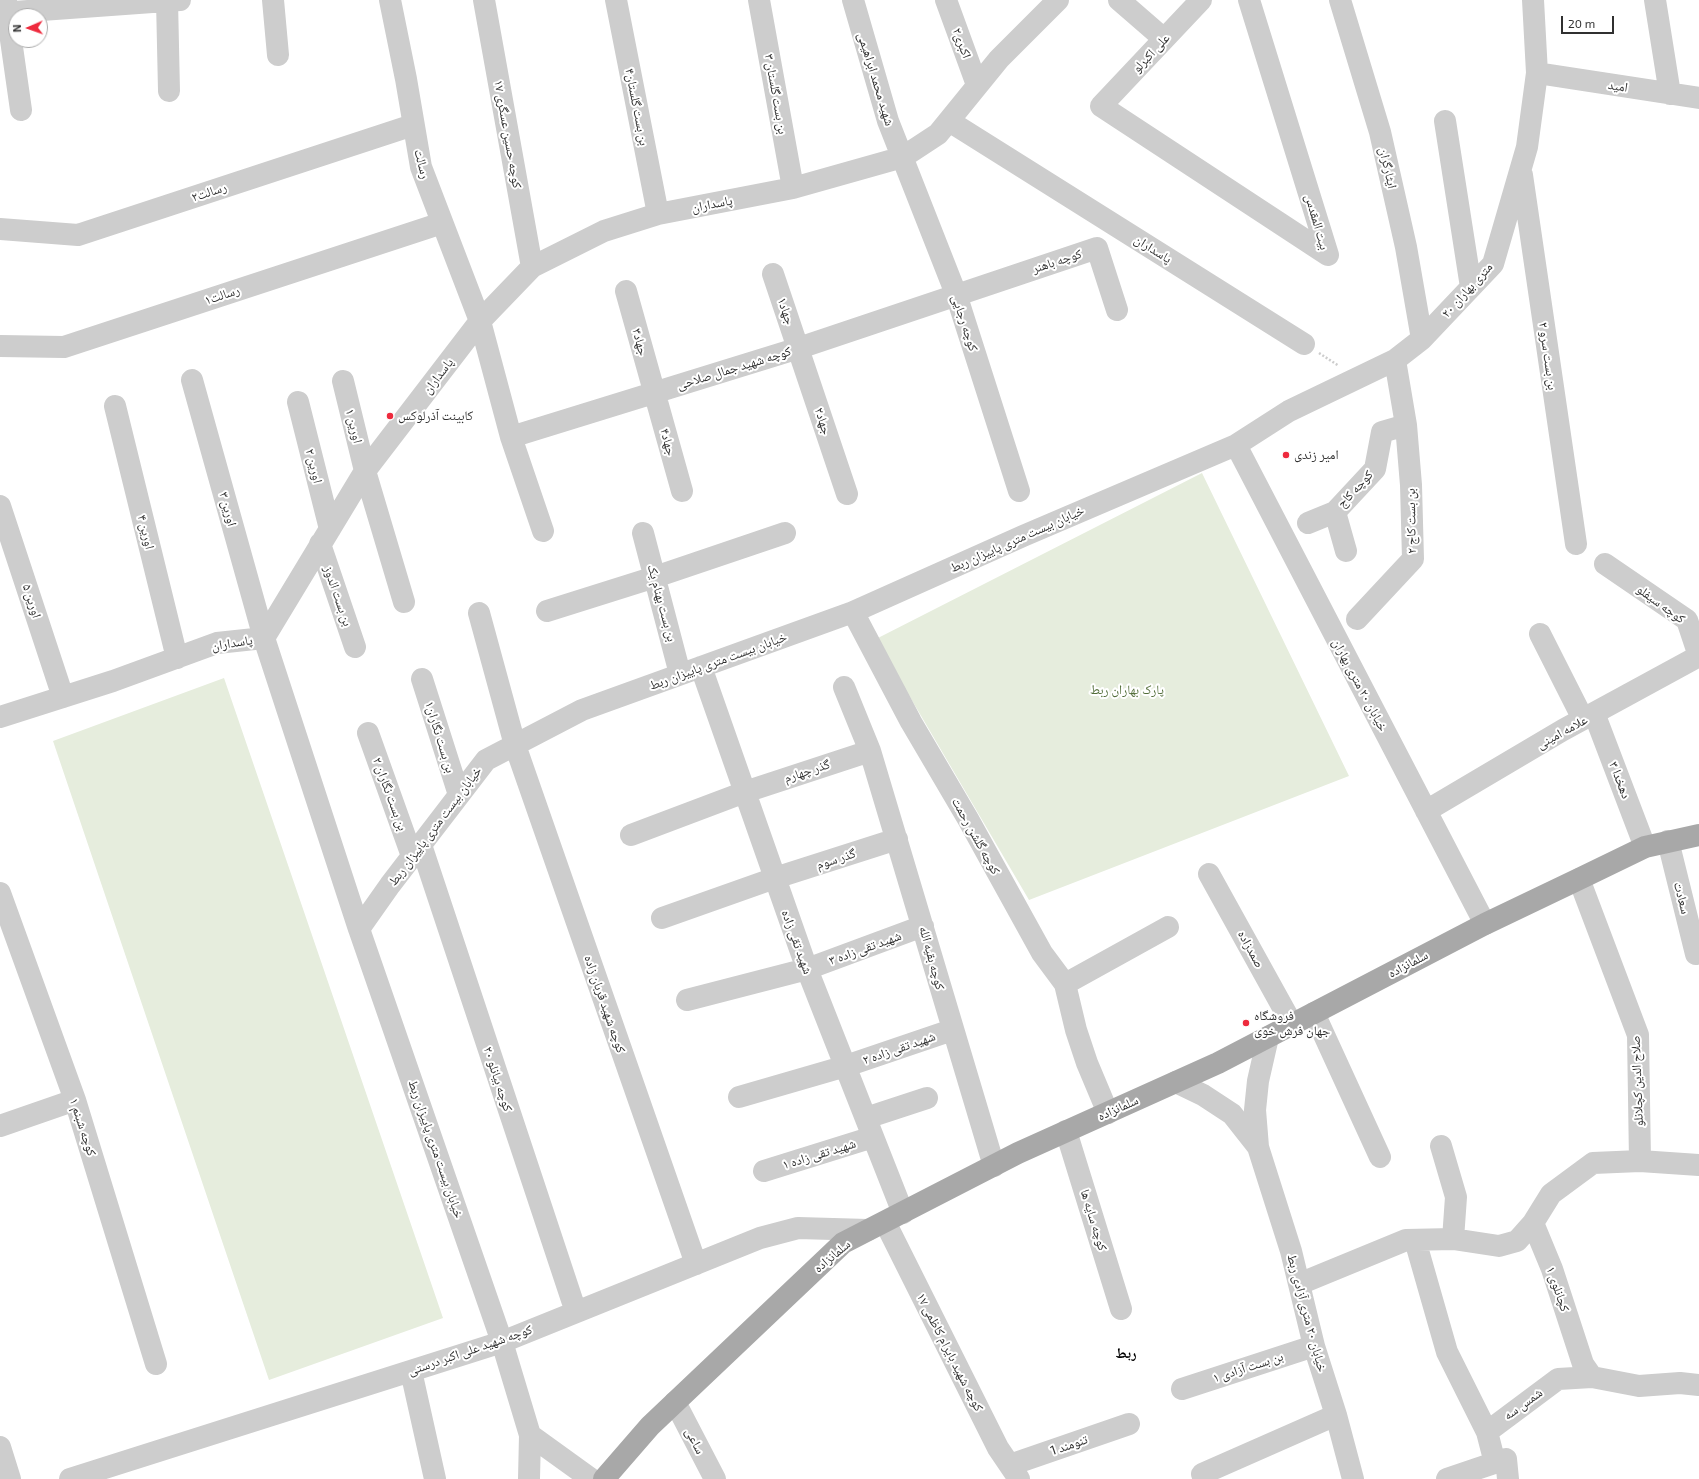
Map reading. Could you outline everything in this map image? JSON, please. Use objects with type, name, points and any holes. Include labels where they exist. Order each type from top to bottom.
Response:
[{"type":"main road","name":"سلمانزاده","points":[[604,1479],[650,1426],[843,1244],[994,1166],[1066,1131],[1218,1063],[1485,924],[1645,847],[1699,835]]},
{"type":"street","points":[[20,110],[4,8],[172,0],[169,91]]},
{"type":"street","points":[[274,0],[278,55]]},
{"type":"street","name":"رسالت","points":[[390,0],[414,125],[420,167],[480,321],[511,436],[543,531]]},
{"type":"street","name":"کوچه حسین عسگری ۱۷","points":[[484,0],[532,267]]},
{"type":"street","name":"بن بست گلستان۴","points":[[616,0],[658,214]]},
{"type":"street","name":"بن بست گلستان ۳","points":[[759,0],[793,188]]},
{"type":"street","name":"شهید محمد ابراهیمی","points":[[852,0],[888,121],[903,157]]},
{"type":"street","name":"اکبری۲","points":[[946,0],[977,85]]},
{"type":"street","name":"پاسداران","points":[[0,717],[63,697],[217,643],[264,638],[365,471],[480,321],[532,267],[604,231],[658,214],[793,188],[903,157],[938,134],[999,58],[1058,0]]},
{"type":"street","points":[[1119,0],[1164,39]]},
{"type":"street","name":"علی اکبرلو","points":[[1101,106],[1201,0]]},
{"type":"street","name":"بیت المقدس","points":[[1101,106],[1328,255],[1249,0]]},
{"type":"street","name":"ایثارگران","points":[[1340,0],[1380,132],[1406,247],[1422,339]]},
{"type":"street","name":"۲۰ متری بهاران","points":[[1236,445],[1289,411],[1395,360],[1422,339],[1493,264],[1527,146],[1536,73],[1532,0]]},
{"type":"street","points":[[1655,0],[1670,94]]},
{"type":"street","name":"امید","points":[[1536,73],[1699,98]]},
{"type":"street","name":"پاسداران","points":[[949,121],[1304,344]]},
{"type":"street","points":[[1445,121],[1471,287]]},
{"type":"street","name":"رسالت۲","points":[[0,229],[78,234],[414,125]]},
{"type":"street","name":"کوچه رجایی","points":[[903,157],[956,294],[1019,491]]},
{"type":"street","name":"بن بست سرو ۲","points":[[1520,167],[1576,544]]},
{"type":"street","name":"رسالت۱","points":[[0,346],[64,347],[442,223]]},
{"type":"street","name":"کوچه باهنر","points":[[956,294],[1097,248],[1117,310]]},
{"type":"street","name":"جهاد۱","points":[[773,274],[799,348]]},
{"type":"street","name":"جهاد۳","points":[[626,291],[655,393]]},
{"type":"street","name":"کوچه شهید جمال صلاحی","points":[[511,436],[799,348],[956,294]]},
{"type":"street","name":"جهاد۲","points":[[799,348],[847,494]]},
{"type":"street","points":[[1395,360],[1406,425]]},
{"type":"street","name":"اورین ۳","points":[[192,380],[264,638],[360,929]]},
{"type":"street","name":"اورین ۱","points":[[343,381],[365,471],[404,602]]},
{"type":"street","name":"جهاد۴","points":[[655,393],[682,491]]},
{"type":"street","name":"اورین ۲","points":[[298,402],[325,537]]},
{"type":"street","name":"اورین ۴","points":[[115,406],[177,658]]},
{"type":"street","name":"کوچه کاج","points":[[1308,523],[1335,512],[1375,469],[1382,432],[1406,425]]},
{"type":"street","name":"بن بست کاج ۲","points":[[1357,619],[1413,559],[1411,485],[1406,425]]},
{"type":"street","name":"خیابان بیست متری پاییزان ربط","points":[[529,1479],[530,1435],[502,1342],[360,929],[486,760],[582,710],[853,612],[1030,533],[1236,445]]},
{"type":"street","name":"خیابان ۲۰ متری بهاران","points":[[1236,445],[1485,924]]},
{"type":"street","name":"اورین ۵","points":[[0,506],[63,697]]},
{"type":"street","points":[[1335,512],[1346,552]]},
{"type":"street","points":[[547,611],[655,577],[785,532]]},
{"type":"street","name":"بن بست بهنام یک","points":[[643,533],[680,674]]},
{"type":"street","name":"بن بست الدوز","points":[[325,537],[355,647]]},
{"type":"street","name":"کوچه سیفلو","points":[[1605,564],[1687,620],[1699,656]]},
{"type":"street","name":"کوچه شهید قربان زاده","points":[[479,612],[515,745],[696,1264]]},
{"type":"street","name":"کوچه گلشن رحمت","points":[[853,612],[911,722],[968,819],[1042,953],[1065,984],[1076,1030],[1087,1063],[1108,1112]]},
{"type":"street","name":"دهخدا ۳","points":[[1540,634],[1589,716],[1645,847]]},
{"type":"street","name":"علامه امینی","points":[[1426,811],[1589,716],[1699,656]]},
{"type":"street","name":"شهید تقی زاده","points":[[701,667],[806,970],[846,1066],[869,1127],[885,1222]]},
{"type":"street","name":"بن بست نگاران۱","points":[[422,679],[459,796]]},
{"type":"street","name":"کوچه بقیه الله","points":[[844,687],[870,751],[923,926],[952,1030],[994,1166]]},
{"type":"street","name":"بن بست نگاران ۲","points":[[368,733],[417,851]]},
{"type":"street","name":"گذر چهارم","points":[[631,835],[745,792],[870,751]]},
{"type":"street","name":"گذر سوم","points":[[662,918],[775,878],[897,839]]},
{"type":"street","name":"سعادت","points":[[1668,841],[1696,954]]},
{"type":"street","name":"کوچه بیانلو ۲۰","points":[[417,851],[576,1312]]},
{"type":"street","name":"صمدزاده","points":[[1209,874],[1292,1024]]},
{"type":"street","name":"صلاح الدین کچلانلو","points":[[1579,879],[1638,1035],[1640,1161]]},
{"type":"street","name":"کوچه شبنم ۱","points":[[0,893],[74,1100],[156,1364]]},
{"type":"street","name":"شهید تقی زاده ۳","points":[[687,1000],[806,970],[923,926]]},
{"type":"street","points":[[1065,984],[1168,927]]},
{"type":"street","points":[[1314,1013],[1380,1157]]},
{"type":"street","name":"شهید تقی زاده ۲","points":[[739,1097],[846,1066],[952,1030]]},
{"type":"street","points":[[1258,1147],[1255,1110],[1258,1080],[1268,1037]]},
{"type":"street","points":[[1176,1082],[1203,1095],[1232,1114],[1258,1147]]},
{"type":"street","name":"شهید تقی زاده ۱","points":[[764,1171],[869,1127],[927,1098]]},
{"type":"street","points":[[0,1126],[74,1100]]},
{"type":"street","name":"کوچه سایه ها","points":[[1066,1131],[1121,1309]]},
{"type":"street","points":[[1441,1146],[1456,1197],[1453,1239]]},
{"type":"street","name":"خیابان ۲۰ متری آزادی ربط","points":[[1258,1147],[1290,1251],[1314,1346],[1336,1415],[1353,1479]]},
{"type":"street","points":[[1299,1284],[1406,1240],[1453,1239],[1499,1246],[1517,1241],[1533,1223],[1551,1194],[1593,1163],[1640,1161],[1699,1165]]},
{"type":"street","name":"کوچه شهید علی اکبر درستی","points":[[70,1479],[502,1342],[760,1238],[798,1228],[885,1222]]},
{"type":"street","name":"کوچه شهید بایرام کاظمی ۱۷","points":[[885,1222],[994,1441],[1014,1472]]},
{"type":"street","name":"کچانلوی ۱","points":[[1533,1223],[1552,1269],[1583,1364],[1592,1377]]},
{"type":"street","points":[[1415,1240],[1447,1352],[1487,1432],[1501,1471],[1447,1479]]},
{"type":"street","name":"بن بست آزادی ۱","points":[[1182,1389],[1314,1346]]},
{"type":"street","points":[[411,1371],[436,1479]]},
{"type":"street","points":[[1592,1377],[1639,1386],[1680,1383],[1699,1385]]},
{"type":"street","name":"شمس سه","points":[[1487,1432],[1558,1379],[1592,1377]]},
{"type":"street","name":"ساعی","points":[[675,1402],[715,1479]]},
{"type":"street","points":[[1202,1474],[1336,1415]]},
{"type":"street","name":"تنومند 1","points":[[1014,1472],[1129,1424]]},
{"type":"street","points":[[530,1435],[591,1479]]},
{"type":"street","points":[[0,1448],[10,1479]]},
{"type":"path","points":[[1304,344],[1357,378]]},
{"type":"green space","name":"پارک بهاران ربط","points":[[1202,473],[1349,776],[1029,900],[876,639]]},
{"type":"green space","points":[[224,678],[443,1318],[269,1380],[53,741]]},
{"type":"place","name":"کابینت آذرلوکس","points":[[390,416]]},
{"type":"place","name":"امیر زندی","points":[[1286,455]]},
{"type":"place","name":"فروشگاه جهان فرش خوی","points":[[1246,1023]]},
{"type":"district","name":"ربط","points":[[1126,1353]]}]
